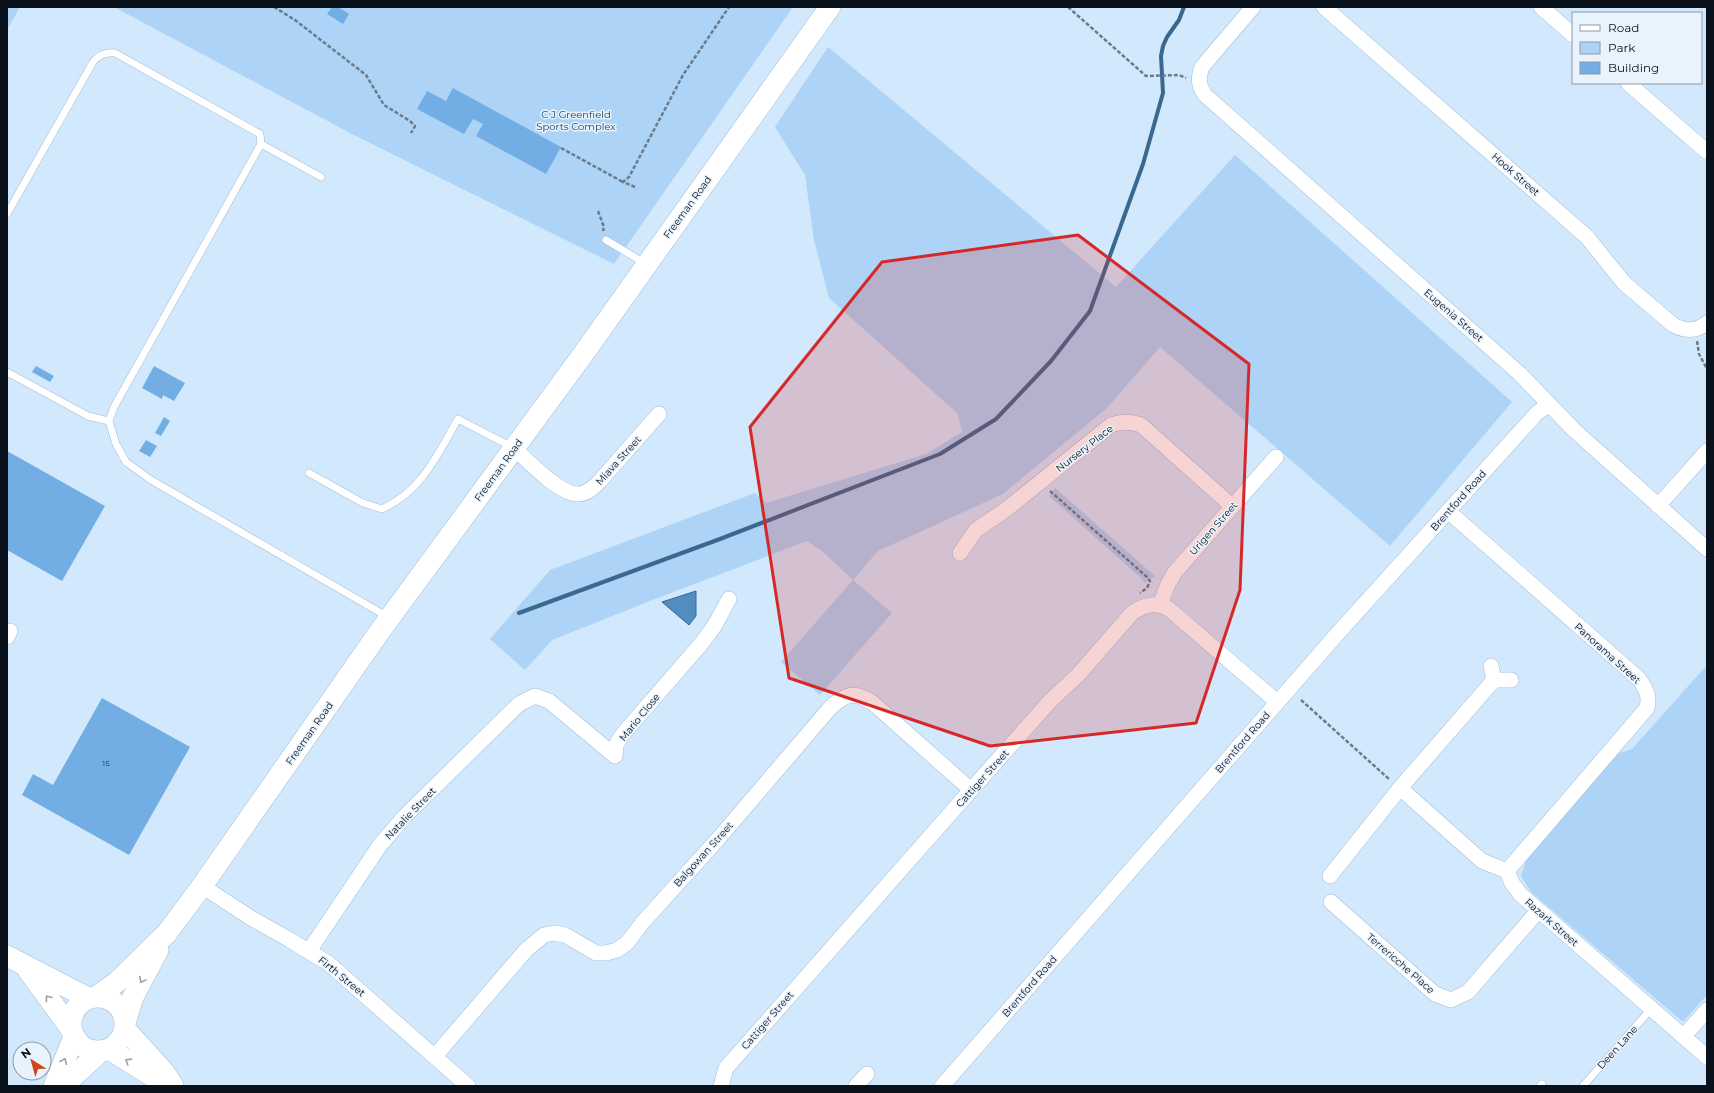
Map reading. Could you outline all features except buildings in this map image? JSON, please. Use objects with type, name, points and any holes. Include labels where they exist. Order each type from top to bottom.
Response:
[{"type":"street","name":"Freeman Road","points":[[126,1024],[133,997],[167,933],[202,886],[390,618],[514,448],[830,7]]},
{"type":"street","name":"Eugenia Street","points":[[1253,7],[1202,67],[1198,77],[1199,84],[1205,95],[1212,103],[1520,374],[1574,430],[1707,549]]},
{"type":"street","name":"Hook Street","points":[[1324,7],[1587,236],[1624,283],[1677,327],[1688,330],[1701,326]]},
{"type":"street","points":[[1541,7],[1572,34]]},
{"type":"street","points":[[1629,84],[1706,151]]},
{"type":"street","name":"Brentford Road","points":[[942,1086],[1277,702],[1537,413],[1549,404]]},
{"type":"street","name":"Miava Street","points":[[514,448],[547,478],[566,491],[579,494],[591,490],[600,482],[659,414]]},
{"type":"street","name":"Nursery Place","points":[[960,553],[976,530],[1112,425],[1127,422],[1141,425],[1232,506]]},
{"type":"street","points":[[1658,506],[1707,451]]},
{"type":"street","name":"Urigen Street","points":[[1160,605],[1168,584],[1175,572],[1276,458]]},
{"type":"street","name":"Panorama Street","points":[[1448,511],[1639,679],[1647,690],[1649,700],[1647,708],[1507,870]]},
{"type":"street","name":"Mario Close","points":[[534,696],[549,701],[615,756],[616,745],[622,735],[701,644],[715,625],[729,600]]},
{"type":"street","points":[[1143,606],[1160,605],[1182,618],[1277,702]]},
{"type":"street","name":"Cattiger Street","points":[[721,1086],[726,1068],[970,790],[1051,700],[1078,675],[1132,613],[1143,606]]},
{"type":"street","points":[[1330,876],[1492,673],[1511,680]]},
{"type":"street","name":"Balgowan Street","points":[[435,1056],[526,950],[544,935],[554,933],[566,935],[596,953],[606,953],[617,950],[627,943],[648,916],[718,839],[830,708],[846,696],[856,695],[873,703],[970,790]]},
{"type":"street","name":"Natalie Street","points":[[309,950],[380,845],[400,822],[518,704],[534,696]]},
{"type":"street","points":[[1400,788],[1482,862],[1507,870]]},
{"type":"street","name":"Razark Street","points":[[1507,870],[1512,883],[1520,894],[1538,911],[1707,1057]]},
{"type":"street","name":"Firth Street","points":[[202,886],[251,918],[309,950],[328,963],[468,1086]]},
{"type":"street","name":"Terrericche Place","points":[[1331,902],[1435,994],[1451,1000],[1468,992],[1538,911]]},
{"type":"street","name":"Freeman Road","points":[[93,997],[117,982],[167,933]]},
{"type":"street","points":[[16,961],[93,997],[113,1000],[124,1012],[126,1024],[122,1037],[117,1044],[105,1050],[63,1086]]},
{"type":"street","points":[[16,961],[79,1043],[85,1048],[105,1050],[172,1086]]},
{"type":"street","points":[[54,1086],[72,1033],[71,1020],[74,1011],[80,1003],[93,997]]},
{"type":"street","points":[[1683,1037],[1707,1010]]},
{"type":"street","points":[[126,1024],[164,1072],[172,1086]]},
{"type":"street","points":[[856,1086],[867,1074]]},
{"type":"lane","points":[[7,214],[18,188],[93,62],[100,55],[106,53],[115,53],[260,134],[261,144],[114,407],[110,421],[116,444],[126,462],[137,471],[390,618]]},
{"type":"lane","points":[[261,144],[321,177]]},
{"type":"lane","points":[[606,240],[646,264]]},
{"type":"lane","points":[[7,372],[88,416],[110,421]]},
{"type":"lane","points":[[309,473],[363,503],[382,509],[396,502],[425,476],[458,419],[514,448]]},
{"type":"lane","name":"Deen Lane","points":[[1583,1086],[1651,1009]]},
{"type":"path","points":[[274,7],[300,24],[366,75],[384,105],[410,121],[415,126],[411,133]]},
{"type":"path","points":[[623,182],[629,177],[683,75],[729,7]]},
{"type":"path","points":[[1068,7],[1146,76],[1170,75]]},
{"type":"path","points":[[560,148],[635,187]]},
{"type":"path","points":[[598,211],[604,227],[601,238],[606,240]]},
{"type":"path","points":[[1701,326],[1698,354],[1707,368]]},
{"type":"path","points":[[1040,482],[1147,577],[1150,581],[1149,585],[1140,591],[1143,606]]},
{"type":"path","points":[[1301,700],[1400,788]]},
{"type":"highlighted area","points":[[1078,235],[1249,364],[1240,590],[1196,723],[990,746],[789,678],[750,427],[882,262]]},
{"type":"green space","points":[[7,7],[20,7],[7,30]]},
{"type":"green space","name":"C J Greenfield Sports Complex","points":[[114,7],[793,7],[614,264],[352,134]]},
{"type":"green space","points":[[828,47],[1116,287],[1235,155],[1512,402],[1390,546],[1160,347],[1107,408],[1003,494],[878,551],[853,580],[822,551],[807,541],[552,640],[525,670],[490,639],[550,570],[755,493],[766,503],[926,454],[962,432],[958,414],[829,298],[814,240],[805,175],[775,127]]},
{"type":"green space","points":[[1055,488],[1155,576],[1144,583],[1142,579],[1049,496]]},
{"type":"green space","points":[[853,580],[892,613],[820,695],[781,662]]},
{"type":"green space","points":[[1707,665],[1707,995],[1683,1022],[1531,892],[1521,876],[1527,858],[1617,754],[1632,749]]},
{"type":"shaded area","points":[[696,591],[696,616],[689,625],[662,602]]},
{"type":"waterway","points":[[519,613],[720,539],[940,454],[996,419],[1051,361],[1090,311],[1143,164],[1163,93],[1161,56],[1163,46],[1167,37],[1179,20],[1184,7]]}]
